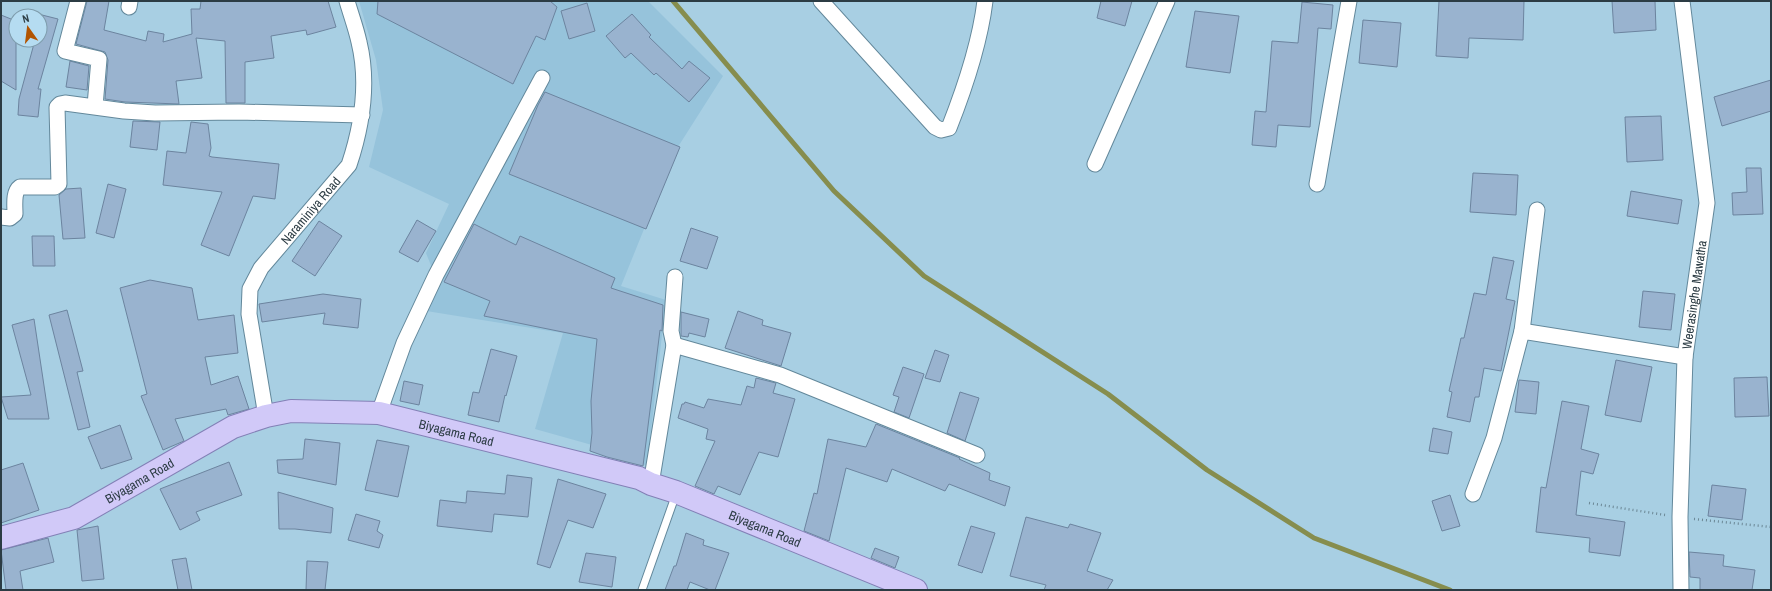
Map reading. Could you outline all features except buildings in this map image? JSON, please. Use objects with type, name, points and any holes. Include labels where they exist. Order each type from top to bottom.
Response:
[{"type":"main road","name":"Biyagama Road","points":[[1,538],[74,518],[233,427],[266,416],[291,411],[379,412],[639,478],[916,590]]},
{"type":"street","points":[[78,1],[65,51],[99,58],[95,106]]},
{"type":"street","name":"Naraminiya Road","points":[[266,416],[249,314],[250,289],[261,268],[349,165],[362,115],[364,70],[359,42],[347,1]]},
{"type":"street","points":[[821,1],[935,127],[941,130],[949,128],[961,98],[983,17],[985,1]]},
{"type":"street","points":[[1095,164],[1167,1]]},
{"type":"street","points":[[1317,184],[1349,1]]},
{"type":"street","name":"Weerasinghe Mawatha","points":[[1681,590],[1680,517],[1685,357],[1708,203],[1682,1]]},
{"type":"street","points":[[379,412],[404,343],[436,275],[542,78]]},
{"type":"street","points":[[1,217],[10,218],[14,214],[15,196],[17,189],[20,187],[55,187],[59,184],[57,107],[60,104],[65,103],[124,111],[156,113],[239,112],[362,115]]},
{"type":"street","points":[[1473,494],[1494,438],[1522,331],[1537,210]]},
{"type":"street","points":[[651,484],[674,345],[671,331],[675,277]]},
{"type":"street","points":[[1522,331],[1685,357]]},
{"type":"street","points":[[674,345],[780,375],[977,454]]},
{"type":"lane","points":[[642,590],[676,492]]},
{"type":"shaded area","points":[[359,1],[648,1],[723,76],[676,150],[621,286],[666,300],[647,466],[617,452],[535,429],[563,333],[414,309],[434,273],[426,253],[449,204],[369,167],[383,110],[376,60]]},
{"type":"waterway","points":[[673,1],[834,191],[924,276],[1108,394],[1207,470],[1314,538],[1450,590]]}]
